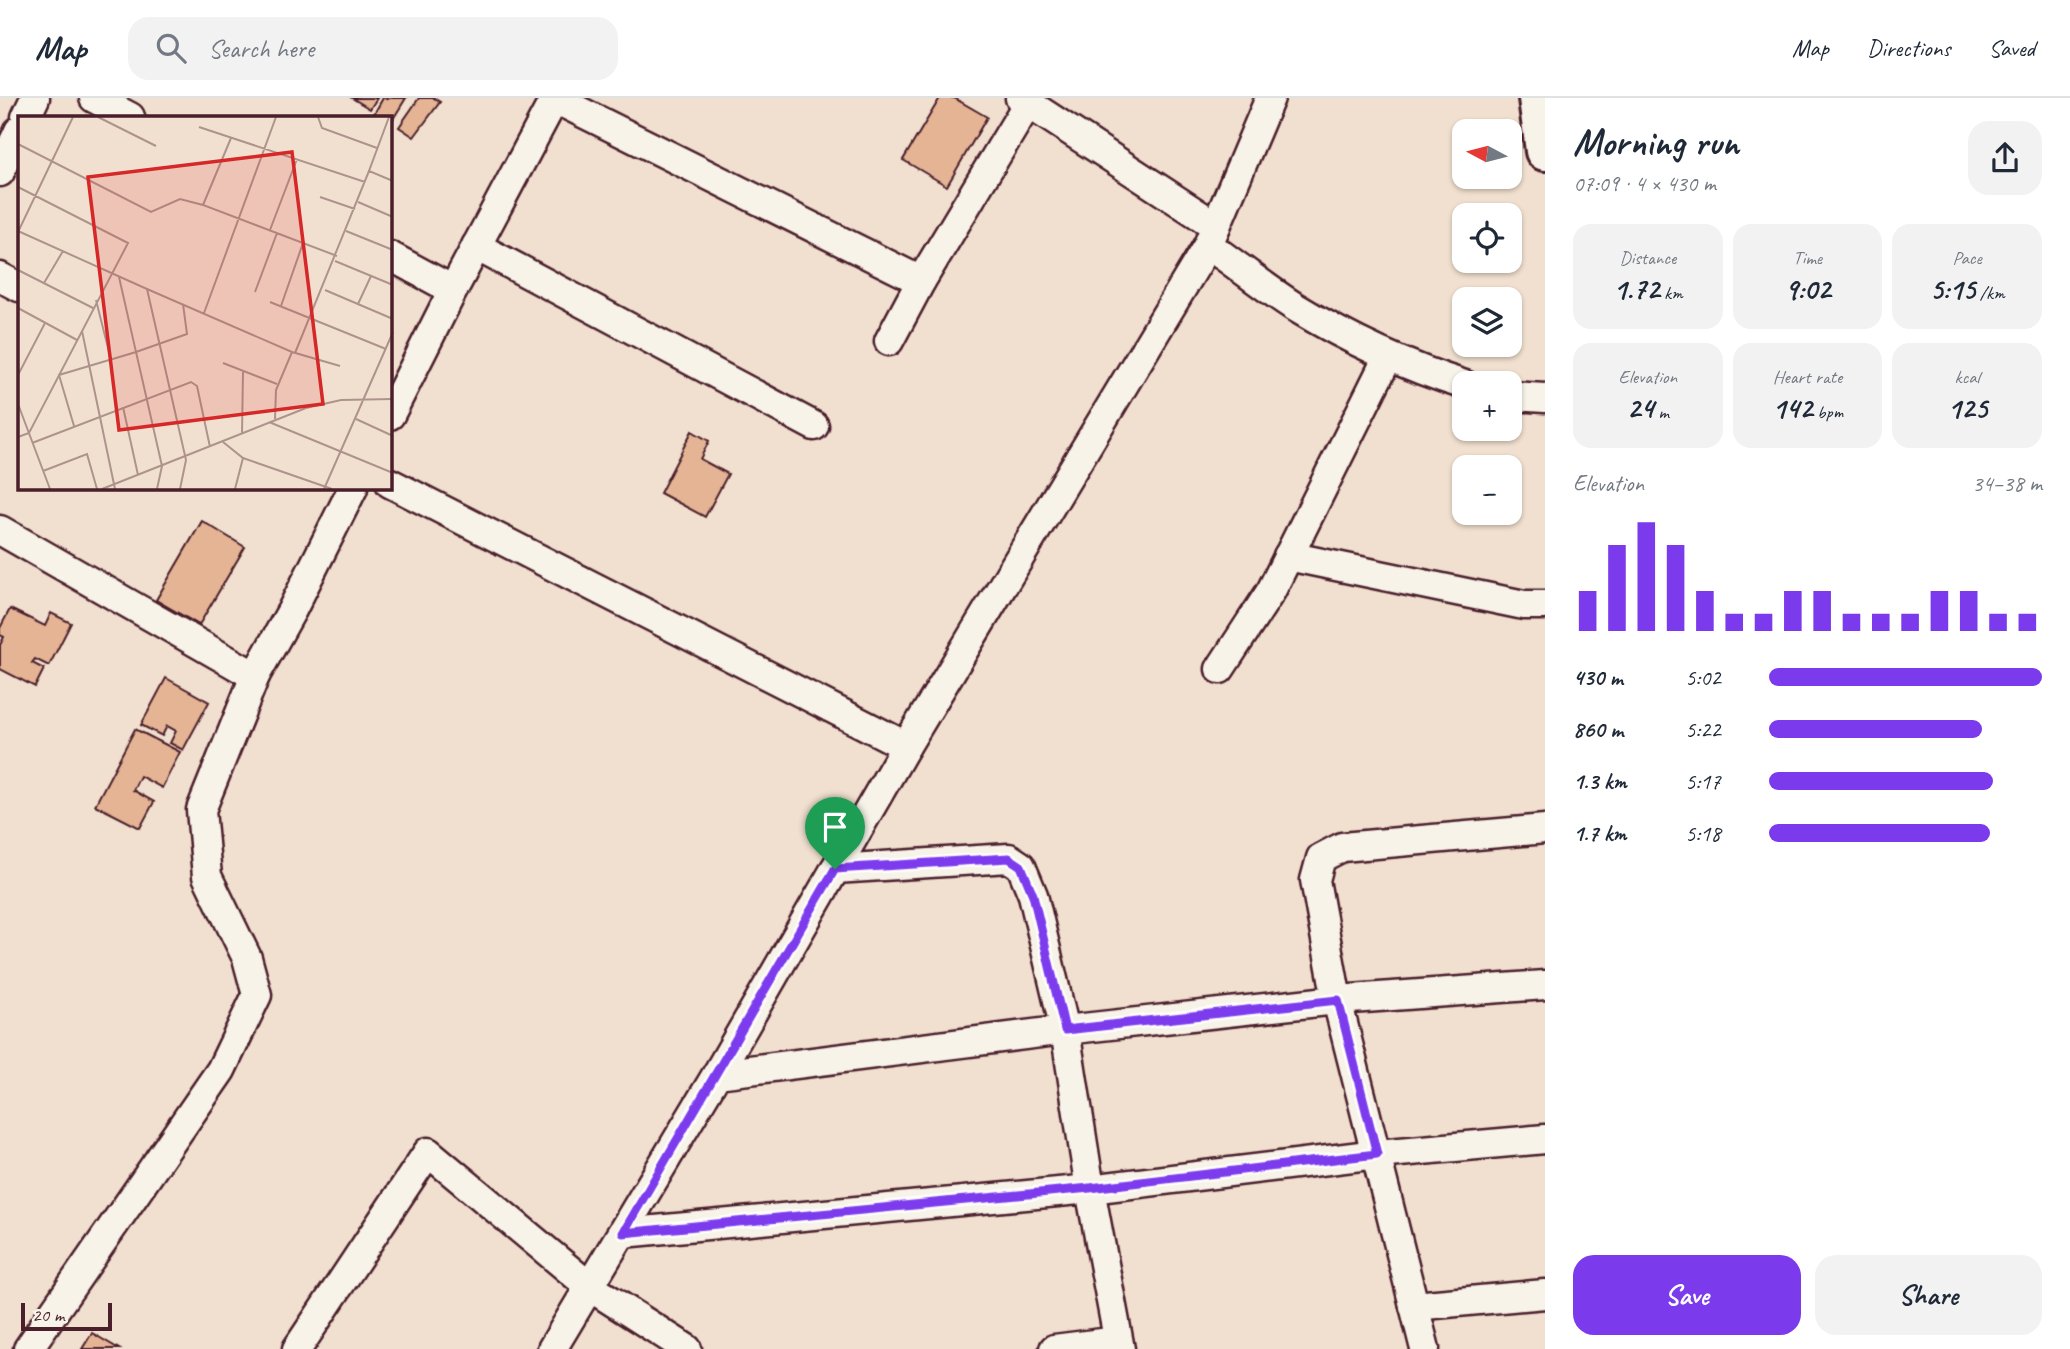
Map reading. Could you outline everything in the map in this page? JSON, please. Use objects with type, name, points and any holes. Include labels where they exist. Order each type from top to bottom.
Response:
[{"type":"street","points":[[26,116],[35,98]]},
{"type":"street","points":[[94,98],[128,116]]},
{"type":"street","points":[[392,411],[555,98],[921,281]]},
{"type":"street","points":[[552,1349],[717,1074],[906,746],[1212,235],[1270,98]]},
{"type":"street","points":[[1538,98],[1545,151]]},
{"type":"street","points":[[889,341],[1027,100],[1212,235],[1294,306],[1388,357],[1421,372],[1452,381]]},
{"type":"street","points":[[0,172],[18,133]]},
{"type":"street","points":[[476,246],[814,426]]},
{"type":"street","points":[[392,257],[453,290]]},
{"type":"street","points":[[0,277],[18,286]]},
{"type":"street","points":[[1220,669],[1271,591],[1388,357]]},
{"type":"street","points":[[1522,397],[1545,398]]},
{"type":"street","points":[[392,484],[906,746]]},
{"type":"street","points":[[28,1349],[221,1070],[257,995],[247,958],[207,876],[201,810],[255,676],[353,490]]},
{"type":"street","points":[[0,530],[255,676]]},
{"type":"street","points":[[1288,556],[1524,605],[1545,606]]},
{"type":"street","points":[[1425,1349],[1338,1000],[1315,880],[1321,858],[1342,847],[1545,829]]},
{"type":"street","points":[[835,869],[1009,858],[1021,866],[1033,895],[1065,1030],[1119,1345],[1054,1349]]},
{"type":"street","points":[[717,1074],[1065,1030],[1338,1000],[1545,985]]},
{"type":"street","points":[[623,1233],[1090,1188],[1377,1154],[1545,1139]]},
{"type":"street","points":[[297,1349],[428,1152],[590,1287],[687,1349]]},
{"type":"street","points":[[1414,1306],[1545,1294]]},
{"type":"building","points":[[352,98],[377,98],[370,109]]},
{"type":"building","points":[[383,98],[406,98],[392,121],[392,116],[374,114]]},
{"type":"building","points":[[419,98],[434,98],[440,102],[414,137],[399,127]]},
{"type":"building","points":[[940,98],[954,98],[987,117],[947,186],[903,160]]},
{"type":"building","points":[[692,431],[709,441],[700,459],[728,474],[705,517],[660,493]]},
{"type":"building","points":[[202,521],[245,547],[199,625],[156,600]]},
{"type":"building","points":[[10,609],[45,626],[51,613],[71,623],[49,666],[35,659],[32,663],[44,669],[35,687],[0,669],[0,645],[4,637],[0,635],[0,628]]},
{"type":"building","points":[[166,678],[209,702],[183,750],[170,743],[176,731],[167,726],[162,736],[141,725]]},
{"type":"building","points":[[135,729],[180,752],[162,788],[140,776],[133,790],[154,802],[140,828],[95,805]]},
{"type":"building","points":[[92,1333],[119,1349],[82,1349]]},
{"type":"route","points":[[1009,858],[1021,866],[1033,895],[1065,1030],[1338,1000],[1377,1154],[1090,1188],[623,1233],[835,869],[1009,858]]}]
